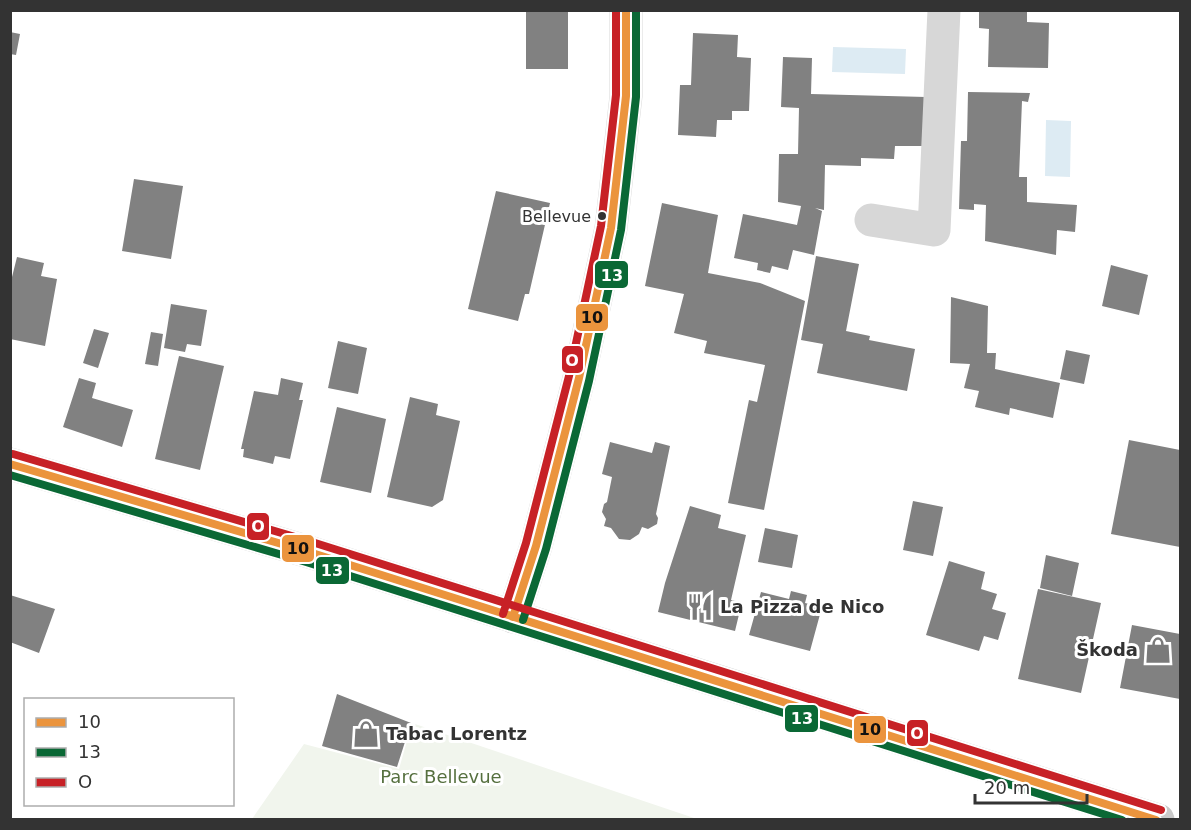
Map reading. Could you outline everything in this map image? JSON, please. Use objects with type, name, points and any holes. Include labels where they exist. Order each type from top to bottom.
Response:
[{"type":"main road","points":[[10,464],[309,552],[1158,819]]},
{"type":"street","points":[[513,617],[536,546],[579,378],[611,228],[626,96],[626,10]]},
{"type":"street","points":[[870,220],[934,230],[944,10]]},
{"type":"green space","name":"Parc Bellevue","points":[[412,723],[697,819],[252,819],[304,744],[399,769]]},
{"type":"shaded area","points":[[833,47],[906,49],[905,74],[832,72]]},
{"type":"shaded area","points":[[1046,120],[1071,121],[1070,177],[1045,176]]},
{"type":"building","points":[[526,10],[568,10],[568,69],[526,69]]},
{"type":"building","points":[[979,10],[1027,10],[1027,22],[1049,23],[1048,68],[988,67],[989,29],[979,28]]},
{"type":"building","points":[[10,32],[20,34],[16,55],[10,54]]},
{"type":"building","points":[[693,33],[738,35],[737,57],[751,58],[749,111],[732,111],[732,120],[717,120],[716,137],[678,135],[680,85],[691,85]]},
{"type":"building","points":[[783,57],[812,58],[811,94],[926,97],[925,146],[895,146],[894,159],[861,158],[861,166],[825,165],[824,210],[815,208],[822,211],[814,255],[793,250],[788,270],[772,266],[770,273],[757,270],[758,263],[734,258],[743,214],[797,225],[801,206],[778,202],[779,154],[798,154],[799,108],[781,107]]},
{"type":"building","points":[[968,92],[1030,93],[1028,102],[1022,101],[1019,177],[1027,177],[1027,202],[1077,205],[1075,232],[1057,230],[1056,255],[985,241],[986,205],[974,204],[974,210],[959,209],[961,141],[967,141]]},
{"type":"building","points":[[134,179],[183,186],[171,259],[122,251]]},
{"type":"building","points":[[496,191],[550,203],[529,294],[525,294],[518,321],[468,309]]},
{"type":"building","points":[[662,203],[718,215],[708,273],[760,283],[805,301],[764,510],[728,503],[749,400],[757,402],[765,365],[704,353],[707,341],[674,333],[684,294],[645,286]]},
{"type":"building","points":[[816,256],[859,264],[846,331],[870,336],[869,340],[915,349],[907,391],[817,373],[823,344],[801,340]]},
{"type":"building","points":[[17,257],[44,263],[41,276],[57,279],[45,346],[10,339],[10,285]]},
{"type":"building","points":[[1111,265],[1148,275],[1139,315],[1102,306]]},
{"type":"building","points":[[951,297],[988,306],[987,353],[996,353],[995,369],[1060,383],[1053,418],[1010,408],[1009,415],[975,407],[979,391],[964,388],[970,364],[950,363]]},
{"type":"building","points":[[171,304],[207,310],[201,346],[187,344],[185,352],[164,348]]},
{"type":"building","points":[[94,329],[109,333],[98,368],[83,363]]},
{"type":"building","points":[[151,332],[163,334],[158,366],[145,364]]},
{"type":"building","points":[[338,341],[367,348],[358,394],[328,388]]},
{"type":"building","points":[[1066,350],[1090,355],[1084,384],[1060,379]]},
{"type":"building","points":[[179,356],[224,366],[200,470],[155,459]]},
{"type":"building","points":[[79,378],[96,383],[92,398],[133,410],[122,447],[63,427]]},
{"type":"building","points":[[281,378],[303,383],[299,400],[303,400],[290,459],[275,456],[273,464],[243,457],[244,449],[241,449],[254,391],[278,395]]},
{"type":"building","points":[[410,397],[438,404],[436,415],[460,421],[443,500],[432,507],[387,497]]},
{"type":"building","points":[[337,407],[386,419],[371,493],[320,482]]},
{"type":"building","points":[[1129,440],[1180,450],[1180,547],[1111,534]]},
{"type":"building","points":[[610,442],[652,453],[655,442],[670,446],[656,514],[657,524],[648,529],[642,527],[639,534],[630,540],[619,539],[611,528],[604,526],[606,519],[602,512],[607,502],[612,477],[602,474]]},
{"type":"building","points":[[913,501],[943,507],[933,556],[903,550]]},
{"type":"building","points":[[690,506],[721,515],[718,528],[746,535],[731,600],[742,602],[735,631],[658,612]]},
{"type":"building","points":[[765,528],[798,535],[792,568],[758,562]]},
{"type":"building","points":[[1046,555],[1079,563],[1072,596],[1040,588]]},
{"type":"building","points":[[949,561],[985,572],[981,589],[997,594],[992,609],[1006,613],[998,640],[984,636],[979,651],[926,635]]},
{"type":"building","points":[[1038,589],[1101,603],[1081,693],[1018,679]]},
{"type":"building","points":[[791,591],[807,595],[805,603],[822,607],[810,651],[749,635],[761,592],[789,599]]},
{"type":"building","points":[[10,595],[55,609],[39,653],[10,642]]},
{"type":"building","points":[[1132,625],[1180,634],[1180,699],[1120,688]]},
{"type":"building","name":"Tabac Lorentz","points":[[337,694],[411,723],[397,767],[322,746]]},
{"type":"transit line","name":"O","points":[[503,614],[526,543],[569,376],[601,226],[616,95],[616,10]]},
{"type":"transit line","name":"10","points":[[513,617],[536,546],[579,378],[611,228],[626,96],[626,10]]},
{"type":"transit line","name":"13","points":[[523,620],[546,549],[589,381],[621,230],[636,97],[636,10]]},
{"type":"transit line","name":"O","points":[[13,454],[312,542],[1161,810]]},
{"type":"transit line","name":"10","points":[[10,464],[309,552],[1156,820]]},
{"type":"transit line","name":"13","points":[[10,475],[306,562],[1122,820]]},
{"type":"place","name":"Bellevue","points":[[602,216]]},
{"type":"place","name":"La Pizza de Nico","points":[[700,607]]},
{"type":"place","name":"Škoda","points":[[1158,650]]},
{"type":"place","name":"Tabac Lorentz","points":[[366,734]]}]
